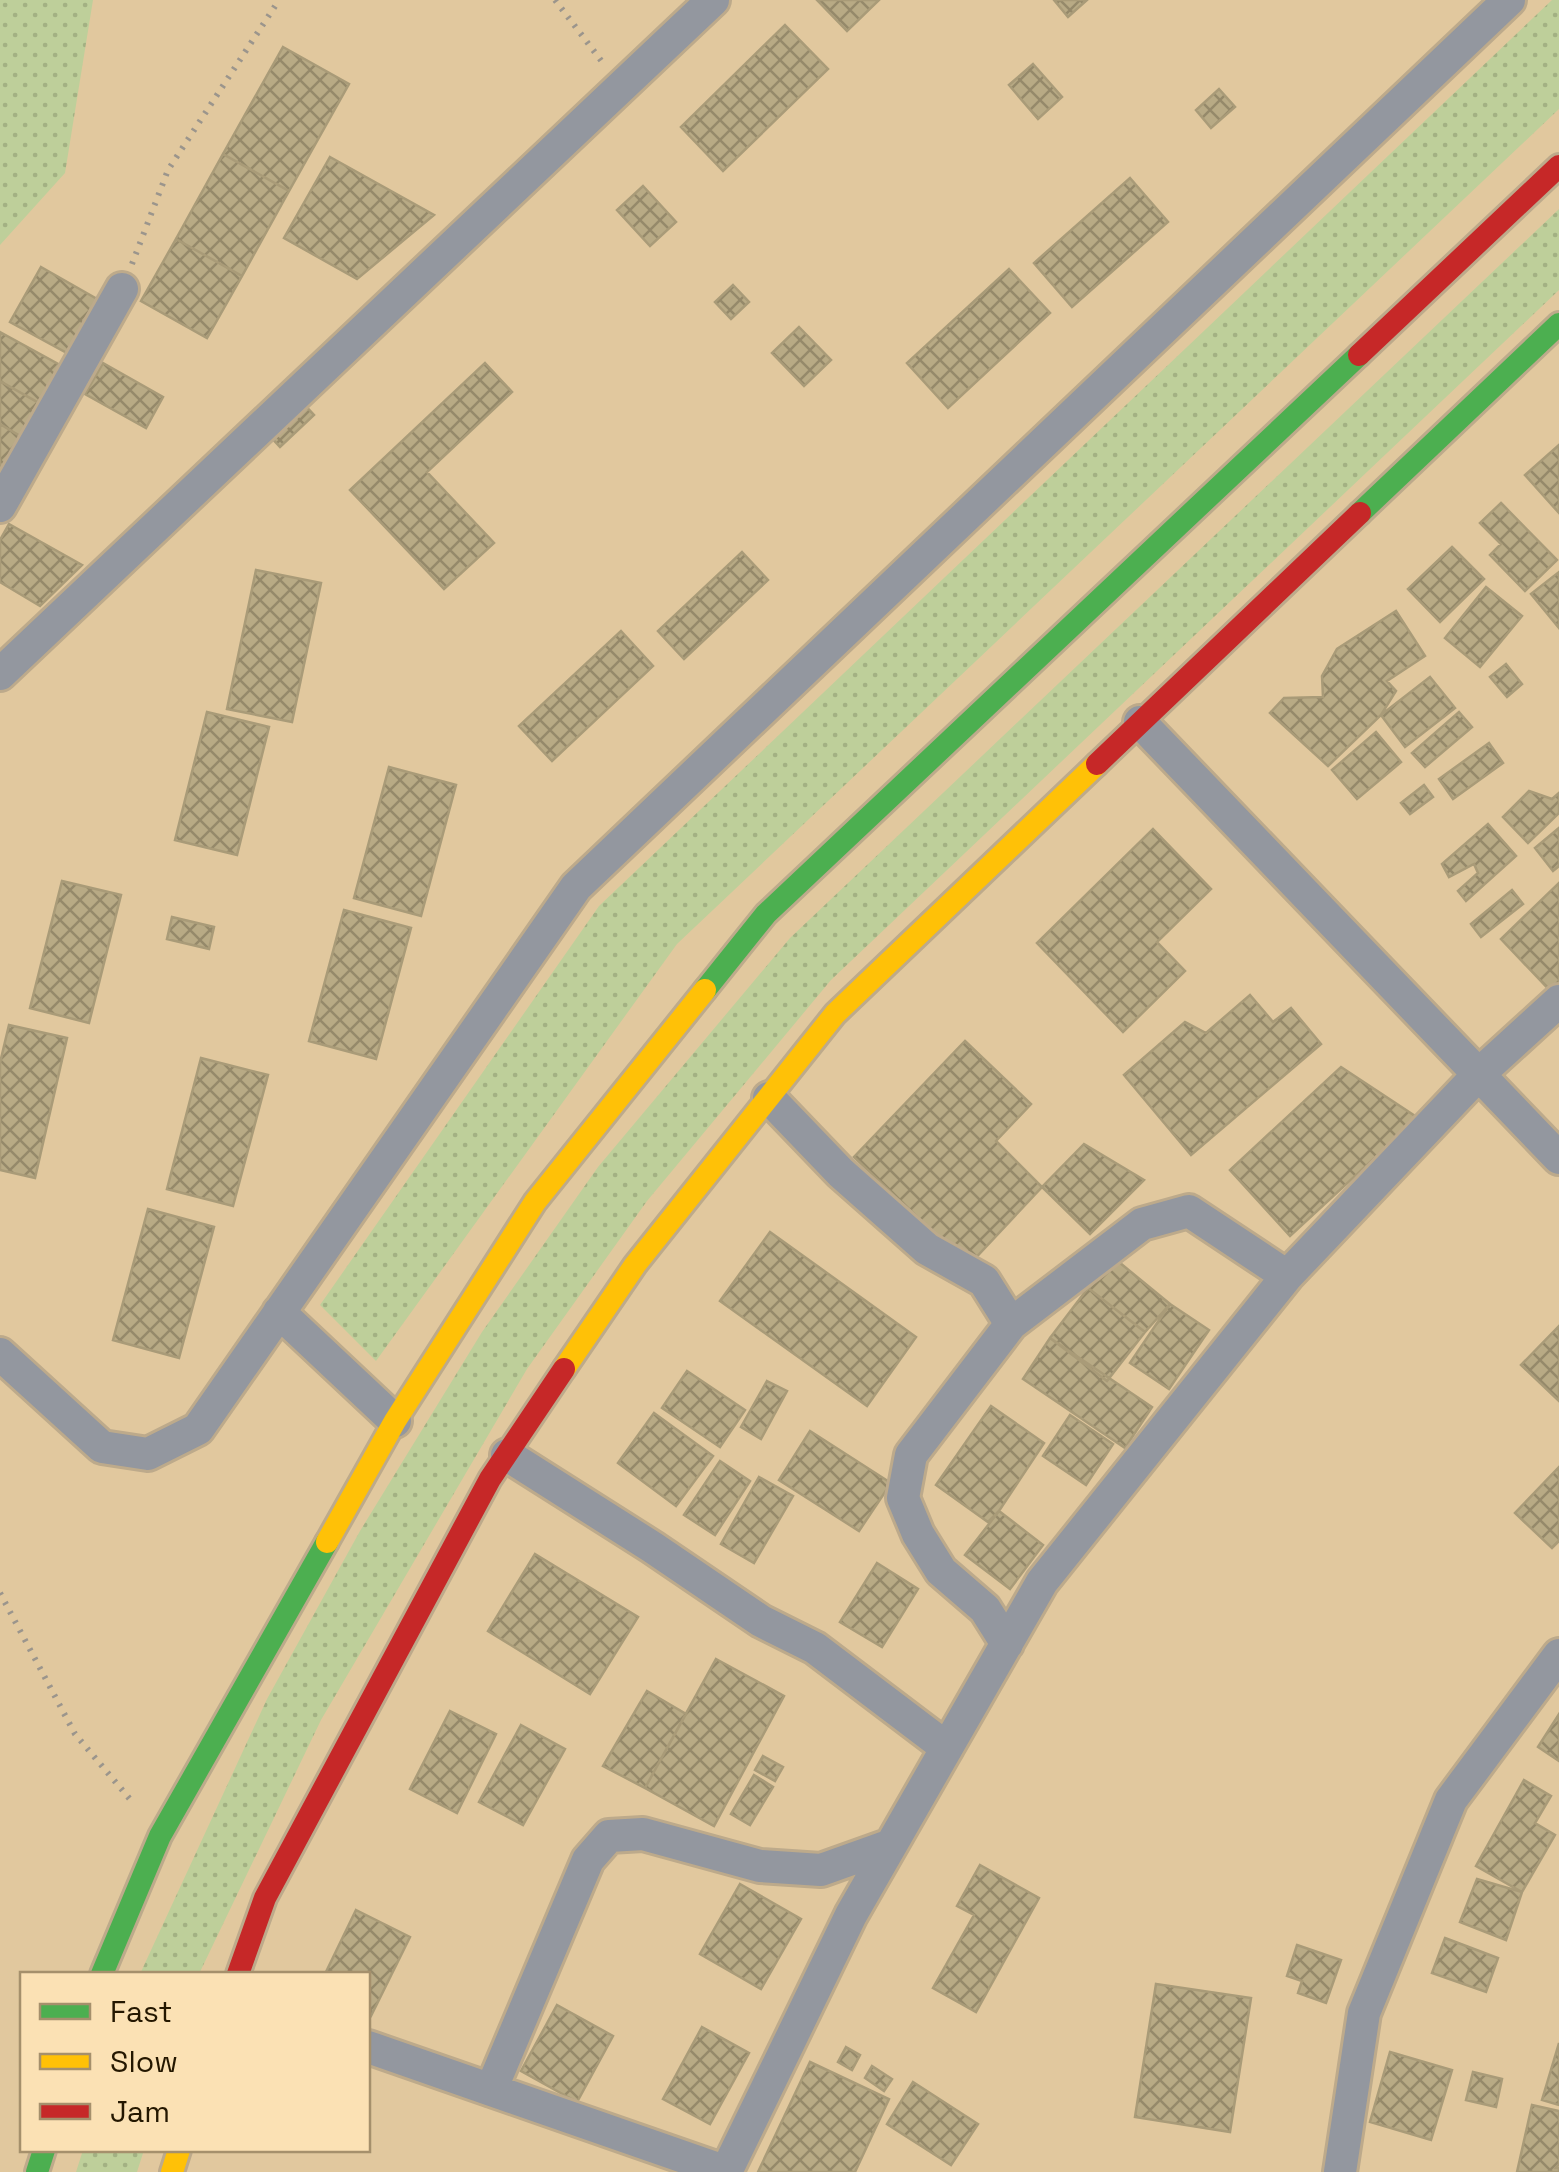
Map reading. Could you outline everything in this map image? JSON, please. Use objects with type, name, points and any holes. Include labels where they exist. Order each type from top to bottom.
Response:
[{"type":"main road","points":[[103,1972],[160,1836],[395,1421],[535,1202],[766,914],[1559,166]]},
{"type":"main road","points":[[239,1972],[265,1898],[490,1479],[635,1265],[768,1098],[836,1014],[1559,324]]},
{"type":"street","points":[[0,674],[713,0]]},
{"type":"street","points":[[0,1354],[102,1447],[148,1454],[198,1429],[576,886],[1509,0]]},
{"type":"street","points":[[0,506],[122,288]]},
{"type":"street","points":[[1140,722],[1559,1158]]},
{"type":"street","points":[[370,2048],[726,2172],[851,1914],[1042,1582],[1286,1276],[1479,1074],[1559,1002]]},
{"type":"street","points":[[768,1098],[841,1174],[927,1249],[984,1280],[1011,1324]]},
{"type":"street","points":[[1006,1644],[985,1610],[941,1570],[918,1534],[903,1498],[911,1455],[1011,1324],[1142,1224],[1189,1211],[1286,1276]]},
{"type":"street","points":[[279,1312],[395,1421]]},
{"type":"street","points":[[506,1455],[761,1621],[814,1648],[947,1748]]},
{"type":"street","points":[[1340,2172],[1364,2012],[1451,1800],[1559,1655]]},
{"type":"street","points":[[492,2090],[588,1860],[609,1836],[643,1834],[760,1866],[821,1870],[891,1845]]},
{"type":"path","points":[[122,288],[168,170],[279,0]]},
{"type":"path","points":[[555,0],[621,87]]},
{"type":"path","points":[[0,1593],[76,1734],[160,1836]]},
{"type":"green space","points":[[0,0],[93,0],[65,173],[0,245]]},
{"type":"green space","points":[[1552,0],[1559,0],[1559,109],[677,944],[376,1361],[320,1305],[599,906]]},
{"type":"green space","points":[[1559,209],[1559,290],[831,980],[647,1201],[527,1369],[321,1720],[200,1972],[141,1972],[267,1699],[360,1531],[482,1332],[598,1167],[790,938]]},
{"type":"green space","points":[[82,2152],[143,2152],[137,2172],[76,2172]]},
{"type":"building","points":[[817,0],[879,0],[847,31]]},
{"type":"building","points":[[1054,0],[1087,0],[1068,17]]},
{"type":"building","points":[[785,25],[828,69],[723,171],[681,127]]},
{"type":"building","points":[[283,47],[349,84],[289,191],[223,154]]},
{"type":"building","points":[[1033,64],[1062,97],[1038,119],[1009,85]]},
{"type":"building","points":[[1219,89],[1235,107],[1211,128],[1196,110]]},
{"type":"building","points":[[223,154],[289,191],[242,276],[176,239]]},
{"type":"building","points":[[330,157],[434,215],[357,279],[284,238]]},
{"type":"building","points":[[1130,178],[1168,222],[1072,307],[1034,263]]},
{"type":"building","points":[[643,186],[676,222],[650,246],[617,210]]},
{"type":"building","points":[[176,239],[242,276],[207,338],[141,301]]},
{"type":"building","points":[[41,267],[97,299],[67,353],[10,322]]},
{"type":"building","points":[[1009,269],[1050,313],[948,408],[907,363]]},
{"type":"building","points":[[733,285],[749,302],[731,319],[715,302]]},
{"type":"building","points":[[799,327],[831,360],[804,386],[772,353]]},
{"type":"building","points":[[0,332],[60,365],[39,403],[0,381]]},
{"type":"building","points":[[103,363],[163,397],[146,428],[85,394]]},
{"type":"building","points":[[485,363],[512,392],[427,472],[494,543],[444,589],[350,490]]},
{"type":"building","points":[[0,381],[39,403],[20,436],[0,424]]},
{"type":"building","points":[[302,402],[314,415],[280,447],[268,434]]},
{"type":"building","points":[[0,424],[20,436],[0,473]]},
{"type":"building","points":[[1559,445],[1559,513],[1525,475]]},
{"type":"building","points":[[1501,503],[1557,560],[1525,591],[1490,555],[1501,544],[1480,523]]},
{"type":"building","points":[[9,524],[82,565],[40,606],[0,582],[0,540]]},
{"type":"building","points":[[1452,547],[1484,579],[1440,622],[1408,589]]},
{"type":"building","points":[[742,552],[768,580],[684,659],[658,631]]},
{"type":"building","points":[[256,570],[321,583],[292,722],[227,709]]},
{"type":"building","points":[[1559,572],[1559,628],[1531,594]]},
{"type":"building","points":[[1486,587],[1522,616],[1480,667],[1445,638]]},
{"type":"building","points":[[1396,611],[1425,656],[1387,681],[1396,691],[1381,715],[1328,766],[1270,713],[1284,698],[1323,697],[1322,676],[1337,649]]},
{"type":"building","points":[[621,631],[653,666],[552,761],[519,726]]},
{"type":"building","points":[[1506,664],[1522,684],[1507,697],[1490,677]]},
{"type":"building","points":[[1430,677],[1455,708],[1405,747],[1381,715]]},
{"type":"building","points":[[207,712],[269,727],[237,855],[175,840]]},
{"type":"building","points":[[1459,712],[1472,727],[1425,767],[1412,753]]},
{"type":"building","points":[[1376,732],[1401,762],[1357,799],[1332,770]]},
{"type":"building","points":[[1489,743],[1503,763],[1453,799],[1439,779]]},
{"type":"building","points":[[389,767],[456,785],[421,916],[354,898]]},
{"type":"building","points":[[1424,785],[1433,797],[1410,814],[1401,803]]},
{"type":"building","points":[[1529,791],[1552,799],[1559,793],[1559,813],[1528,843],[1503,817]]},
{"type":"building","points":[[1488,824],[1516,856],[1466,901],[1458,891],[1478,873],[1474,864],[1449,877],[1442,864]]},
{"type":"building","points":[[1559,828],[1559,866],[1553,871],[1535,848]]},
{"type":"building","points":[[1153,829],[1211,889],[1157,942],[1185,971],[1123,1032],[1037,943]]},
{"type":"building","points":[[62,881],[121,895],[89,1023],[30,1008]]},
{"type":"building","points":[[1559,883],[1559,994],[1556,997],[1501,939]]},
{"type":"building","points":[[1512,890],[1523,904],[1481,937],[1471,924]]},
{"type":"building","points":[[344,910],[411,928],[376,1059],[309,1041]]},
{"type":"building","points":[[172,917],[214,927],[209,949],[167,939]]},
{"type":"building","points":[[1250,995],[1273,1022],[1291,1008],[1321,1044],[1191,1155],[1124,1075],[1185,1022],[1206,1033]]},
{"type":"building","points":[[9,1025],[67,1038],[35,1178],[0,1170],[0,1063]]},
{"type":"building","points":[[965,1041],[1031,1104],[996,1141],[1042,1187],[968,1266],[854,1157]]},
{"type":"building","points":[[201,1058],[268,1075],[233,1206],[167,1189]]},
{"type":"building","points":[[1341,1067],[1418,1118],[1290,1236],[1230,1170]]},
{"type":"building","points":[[1084,1144],[1144,1180],[1090,1234],[1042,1187]]},
{"type":"building","points":[[148,1209],[214,1227],[179,1358],[113,1340]]},
{"type":"building","points":[[770,1232],[916,1337],[867,1406],[720,1301]]},
{"type":"building","points":[[1114,1258],[1170,1304],[1145,1332],[1088,1288]]},
{"type":"building","points":[[1088,1288],[1145,1332],[1107,1381],[1050,1338]]},
{"type":"building","points":[[1170,1304],[1209,1330],[1169,1389],[1130,1363]]},
{"type":"building","points":[[1559,1326],[1559,1401],[1521,1365]]},
{"type":"building","points":[[1050,1338],[1152,1407],[1125,1448],[1023,1379]]},
{"type":"building","points":[[687,1371],[745,1410],[720,1447],[662,1408]]},
{"type":"building","points":[[767,1381],[787,1391],[761,1439],[741,1427]]},
{"type":"building","points":[[991,1406],[1044,1443],[988,1522],[936,1485]]},
{"type":"building","points":[[654,1413],[713,1456],[676,1506],[618,1463]]},
{"type":"building","points":[[1070,1415],[1113,1444],[1086,1485],[1043,1456]]},
{"type":"building","points":[[810,1431],[891,1483],[859,1531],[779,1480]]},
{"type":"building","points":[[720,1461],[750,1481],[715,1535],[684,1515]]},
{"type":"building","points":[[1559,1467],[1559,1541],[1552,1548],[1515,1513]]},
{"type":"building","points":[[759,1477],[793,1496],[754,1563],[721,1544]]},
{"type":"building","points":[[999,1511],[1043,1545],[1010,1589],[965,1555]]},
{"type":"building","points":[[535,1554],[638,1617],[590,1694],[488,1631]]},
{"type":"building","points":[[877,1563],[918,1589],[882,1647],[840,1622]]},
{"type":"building","points":[[716,1659],[784,1696],[714,1826],[645,1788]]},
{"type":"building","points":[[647,1691],[686,1714],[645,1788],[603,1766]]},
{"type":"building","points":[[450,1711],[496,1734],[457,1813],[410,1789]]},
{"type":"building","points":[[1559,1714],[1559,1761],[1538,1747]]},
{"type":"building","points":[[521,1725],[565,1749],[523,1825],[479,1802]]},
{"type":"building","points":[[763,1756],[783,1767],[775,1781],[755,1770]]},
{"type":"building","points":[[754,1775],[773,1787],[750,1825],[731,1814]]},
{"type":"building","points":[[1524,1780],[1551,1796],[1535,1823],[1555,1835],[1522,1892],[1476,1866]]},
{"type":"building","points":[[980,1865],[1039,1898],[976,2012],[933,1988],[974,1915],[957,1906]]},
{"type":"building","points":[[1477,1879],[1522,1892],[1506,1940],[1460,1922]]},
{"type":"building","points":[[740,1884],[801,1919],[761,1989],[700,1954]]},
{"type":"building","points":[[356,1910],[410,1937],[371,2016],[370,1972],[326,1972]]},
{"type":"building","points":[[1445,1938],[1498,1958],[1486,1992],[1432,1973]]},
{"type":"building","points":[[1297,1945],[1341,1960],[1326,2003],[1298,1993],[1302,1981],[1287,1976]]},
{"type":"building","points":[[1156,1984],[1251,1998],[1230,2132],[1135,2117]]},
{"type":"building","points":[[557,2005],[613,2036],[577,2102],[521,2071]]},
{"type":"building","points":[[702,2027],[749,2053],[710,2124],[663,2099]]},
{"type":"building","points":[[1559,2043],[1559,2105],[1542,2100]]},
{"type":"building","points":[[846,2047],[860,2055],[852,2070],[838,2062]]},
{"type":"building","points":[[1390,2052],[1452,2070],[1431,2140],[1370,2122]]},
{"type":"building","points":[[810,2062],[889,2099],[855,2172],[758,2172]]},
{"type":"building","points":[[872,2066],[892,2079],[884,2091],[865,2078]]},
{"type":"building","points":[[1473,2072],[1502,2079],[1496,2107],[1466,2100]]},
{"type":"building","points":[[913,2082],[978,2124],[951,2165],[887,2124]]},
{"type":"building","points":[[1532,2105],[1559,2111],[1559,2172],[1517,2172]]},
{"type":"traffic: fast","points":[[1360,513],[1559,324]]},
{"type":"traffic: fast","points":[[705,990],[766,914],[1359,355]]},
{"type":"traffic: fast","points":[[103,1972],[160,1836],[327,1542]]},
{"type":"traffic: fast","points":[[37,2172],[43,2152]]},
{"type":"traffic: slow","points":[[564,1369],[635,1265],[835,1014],[1097,764]]},
{"type":"traffic: slow","points":[[327,1542],[395,1421],[535,1202],[705,990]]},
{"type":"traffic: slow","points":[[172,2172],[178,2152]]},
{"type":"traffic: jam","points":[[1359,355],[1559,166]]},
{"type":"traffic: jam","points":[[1097,764],[1360,513]]},
{"type":"traffic: jam","points":[[239,1972],[265,1898],[490,1479],[564,1369]]}]
